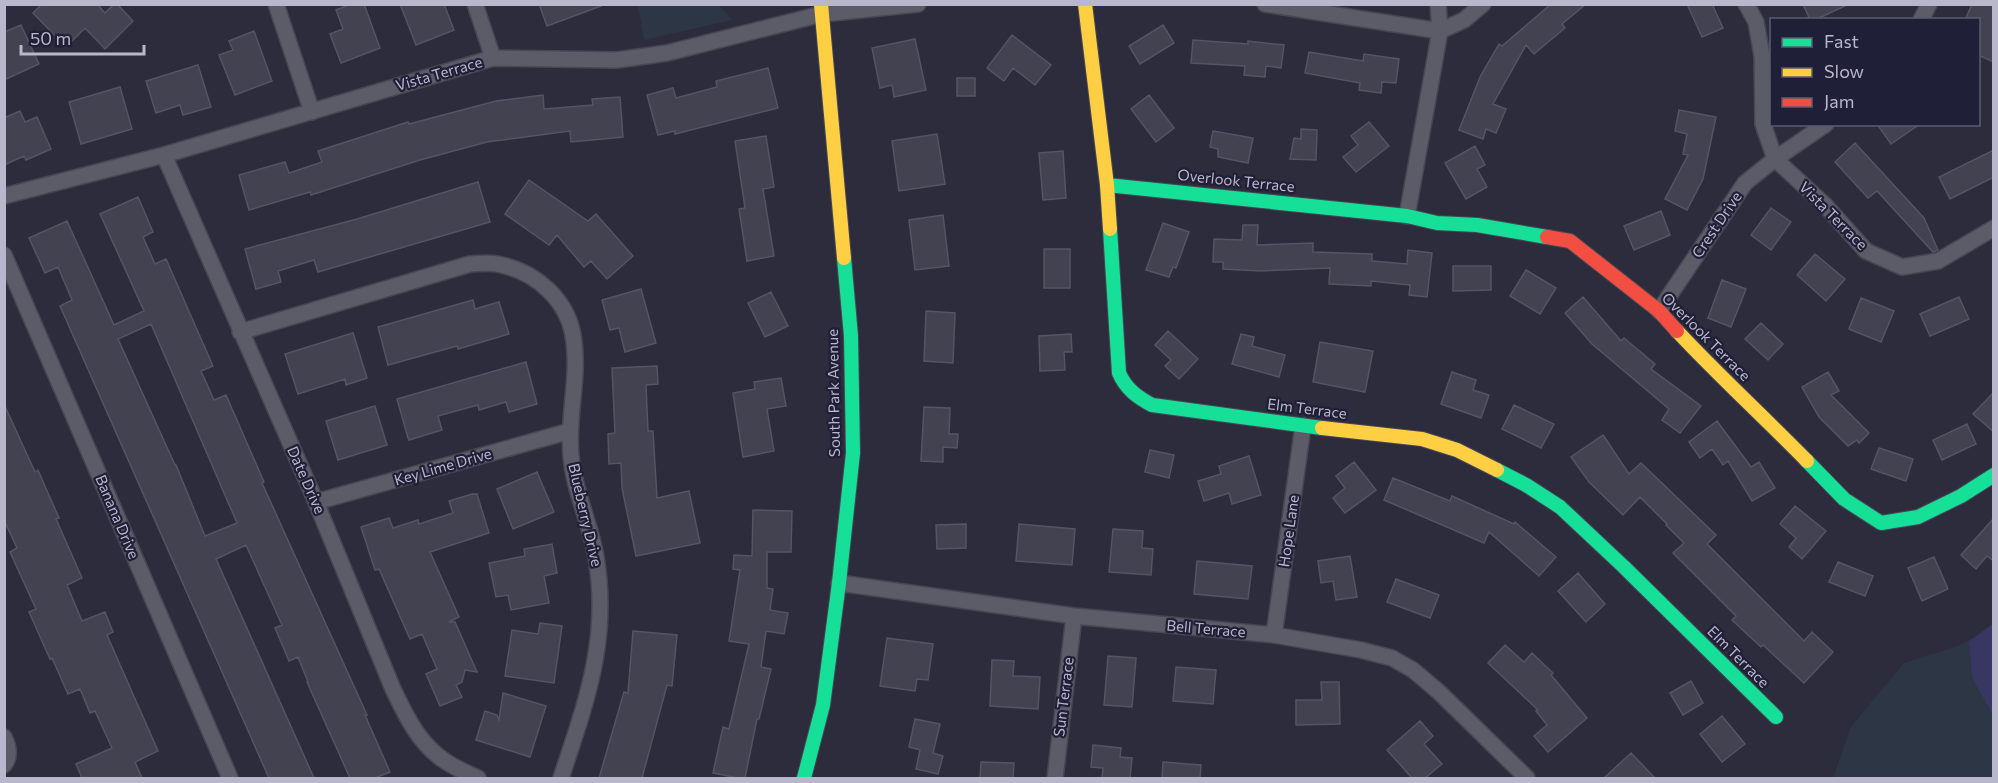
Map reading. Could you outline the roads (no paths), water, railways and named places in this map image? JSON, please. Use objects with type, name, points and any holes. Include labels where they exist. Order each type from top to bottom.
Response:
[{"type":"street","points":[[276,4],[312,112]]},
{"type":"street","points":[[475,4],[493,58]]},
{"type":"street","name":"Vista Terrace","points":[[4,196],[164,155],[493,58],[617,60],[667,53],[821,9],[918,4]]},
{"type":"street","name":"Elm Terrace","points":[[1085,4],[1107,184],[1119,373],[1124,386],[1137,397],[1152,405],[1303,426],[1422,439],[1457,450],[1526,485],[1560,507],[1776,717]]},
{"type":"street","points":[[1265,4],[1440,31],[1464,20],[1483,4]]},
{"type":"street","points":[[1407,216],[1440,31],[1438,4]]},
{"type":"street","points":[[1746,4],[1756,22],[1762,56],[1763,124],[1775,159]]},
{"type":"street","points":[[1922,18],[1929,4]]},
{"type":"street","name":"South Park Avenue","points":[[804,778],[823,705],[853,453],[850,336],[821,9]]},
{"type":"street","name":"Crest Drive","points":[[1659,311],[1745,183],[1823,126]]},
{"type":"street","name":"Date Drive","points":[[164,155],[316,502],[393,689],[414,729],[430,750],[444,761],[478,778]]},
{"type":"street","name":"Vista Terrace","points":[[1775,159],[1825,205],[1866,251],[1902,267],[1938,261],[1994,228]]},
{"type":"street","name":"Overlook Terrace","points":[[1107,184],[1407,216],[1437,223],[1477,225],[1570,241],[1659,311],[1709,365],[1760,412],[1844,499],[1881,523],[1918,517],[1961,496],[1994,475]]},
{"type":"street","name":"Banana Drive","points":[[4,255],[230,778]]},
{"type":"street","name":"Blueberry Drive","points":[[240,332],[462,266],[486,263],[511,268],[544,284],[562,307],[572,329],[575,358],[570,431],[571,456],[575,483],[597,561],[600,616],[594,673],[561,778]]},
{"type":"street","name":"Hope Lane","points":[[1274,635],[1303,426]]},
{"type":"street","name":"Key Lime Drive","points":[[316,502],[570,431]]},
{"type":"street","name":"Bell Terrace","points":[[839,583],[1074,616],[1274,635],[1361,650],[1392,658],[1413,670],[1439,692],[1527,778]]},
{"type":"street","name":"Sun Terrace","points":[[1055,778],[1074,616]]},
{"type":"street","points":[[4,737],[9,749],[6,763]]}]
